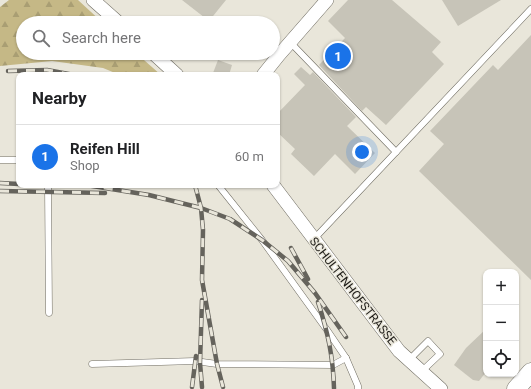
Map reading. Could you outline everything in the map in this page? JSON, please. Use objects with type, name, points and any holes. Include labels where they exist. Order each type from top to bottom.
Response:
[{"type":"main road","points":[[516,389],[531,372]]},
{"type":"street","points":[[93,0],[111,16]]},
{"type":"street","points":[[280,54],[327,0]]},
{"type":"street","points":[[161,60],[174,72]]},
{"type":"street","points":[[265,72],[275,60]]},
{"type":"street","name":"SCHULTENHOFSTRASSE","points":[[275,188],[313,240],[399,351],[442,389]]},
{"type":"lane","points":[[313,240],[531,8]]},
{"type":"lane","points":[[290,42],[396,152]]},
{"type":"lane","points":[[0,160],[16,160]]},
{"type":"lane","points":[[48,188],[49,313]]},
{"type":"lane","points":[[220,188],[262,240],[323,324],[346,358],[358,389]]},
{"type":"lane","points":[[409,360],[428,341],[440,354],[421,372]]},
{"type":"lane","points":[[92,364],[195,361],[217,364],[333,365],[346,358]]},
{"type":"green space","points":[[9,0],[78,0],[95,16],[16,16],[16,60],[144,60],[158,72],[113,72],[103,68],[52,61],[0,66],[0,7]]},
{"type":"building","points":[[182,0],[226,0],[213,16],[203,16]]},
{"type":"building","points":[[348,0],[392,0],[441,42],[432,52],[444,64],[386,125],[366,107],[362,111],[319,65],[345,38],[328,21]]},
{"type":"building","points":[[442,0],[501,0],[458,26]]},
{"type":"building","points":[[531,35],[531,280],[419,171],[444,144],[430,131],[493,65],[498,70]]},
{"type":"building","points":[[218,60],[232,65],[230,72],[213,72]]},
{"type":"building","points":[[301,67],[310,75],[313,72],[356,117],[347,126],[375,153],[355,174],[335,154],[314,176],[291,154],[295,149],[280,135],[280,111],[305,85],[294,74]]},
{"type":"building","points":[[483,332],[483,376],[479,381],[473,380],[454,365],[466,348]]},
{"type":"railway","points":[[8,71],[47,70],[58,72]]},
{"type":"railway","points":[[0,183],[16,184]]},
{"type":"railway","points":[[105,188],[149,195],[201,208],[230,219],[262,240],[288,261],[315,293],[346,337]]},
{"type":"railway","points":[[196,188],[201,208],[203,230],[202,280],[217,364],[223,387]]},
{"type":"railway","points":[[0,191],[105,193]]},
{"type":"railway","points":[[291,248],[308,279]]},
{"type":"railway","points":[[202,300],[200,363],[202,387]]},
{"type":"railway","points":[[318,302],[325,324],[329,345],[334,388]]},
{"type":"railway","points":[[192,387],[196,356]]},
{"type":"place","name":"Reifen Hill","points":[[338,56]]}]
